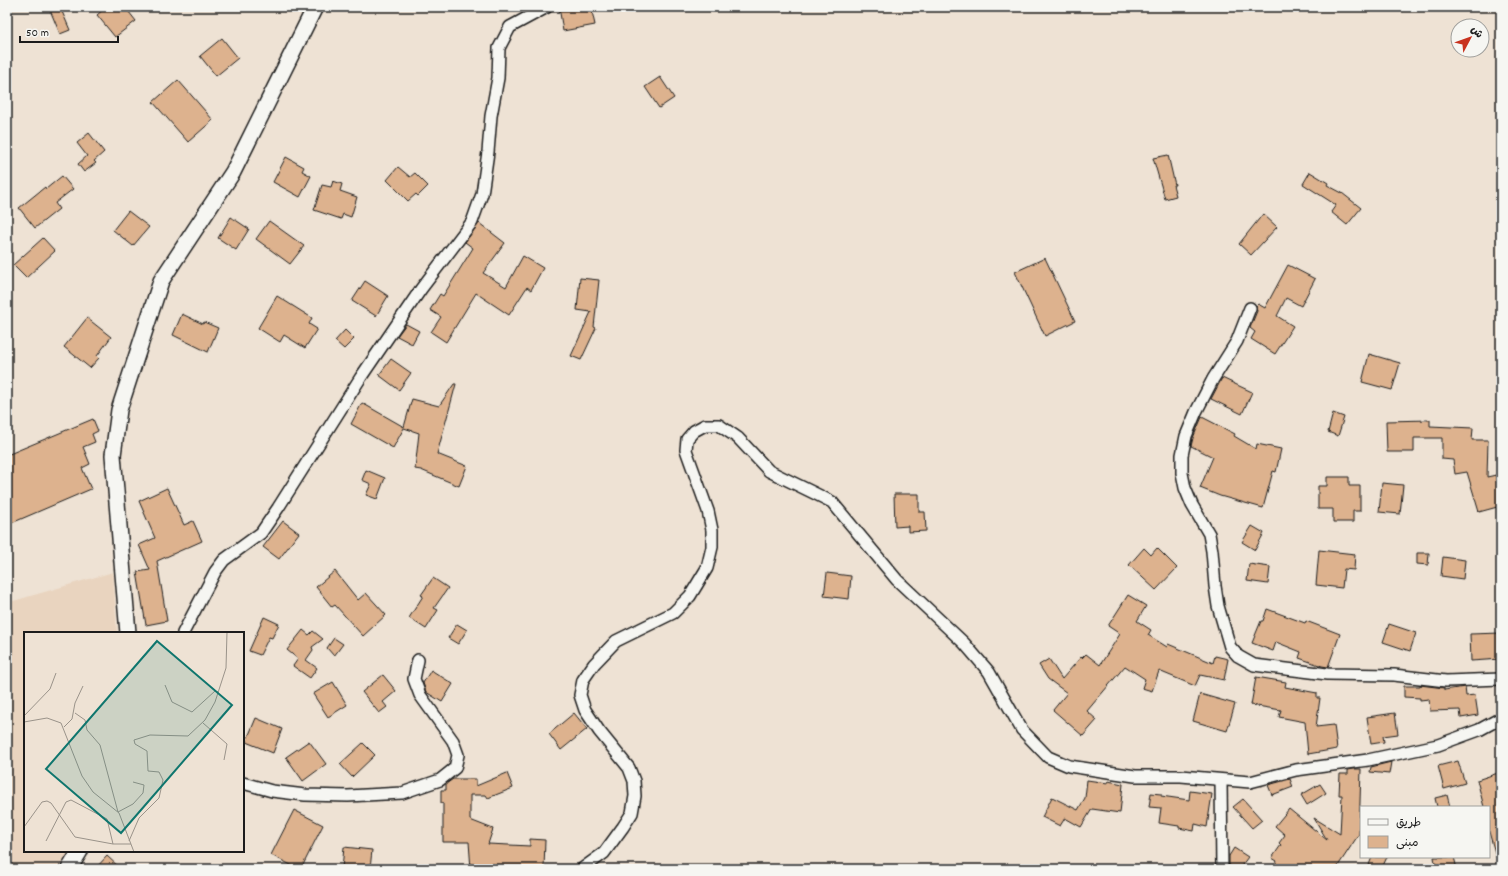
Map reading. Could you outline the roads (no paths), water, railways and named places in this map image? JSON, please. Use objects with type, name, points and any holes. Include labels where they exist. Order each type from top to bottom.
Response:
[{"type":"street","points":[[128,632],[113,454],[119,410],[161,281],[234,172],[315,7]]},
{"type":"street","points":[[184,632],[215,572],[224,560],[260,533],[278,508],[361,377],[421,289],[472,222],[482,194],[491,116],[498,78],[499,48],[510,27],[548,7]]},
{"type":"street","points":[[1250,308],[1237,341],[1213,379],[1196,412],[1186,436],[1182,454],[1184,488],[1209,534],[1218,606],[1230,647],[1238,656],[1254,665],[1327,674],[1394,674],[1446,681],[1501,679]]},
{"type":"street","points":[[582,869],[604,853],[623,827],[632,813],[635,796],[634,781],[629,768],[599,731],[585,710],[580,695],[583,680],[594,664],[616,641],[673,613],[690,596],[707,568],[712,547],[712,530],[708,511],[686,450],[687,439],[694,431],[705,425],[719,425],[738,438],[769,471],[832,502],[897,580],[964,643],[989,672],[1022,730],[1048,757],[1069,766],[1135,776],[1181,776],[1221,781],[1250,782],[1296,770],[1368,760],[1438,745],[1479,730],[1501,718]]},
{"type":"street","points":[[244,783],[272,791],[304,795],[348,796],[402,793],[440,780],[455,768],[458,755],[453,741],[420,695],[414,679],[418,660]]},
{"type":"street","points":[[1221,781],[1222,869]]},
{"type":"street","points":[[69,869],[79,852]]}]
